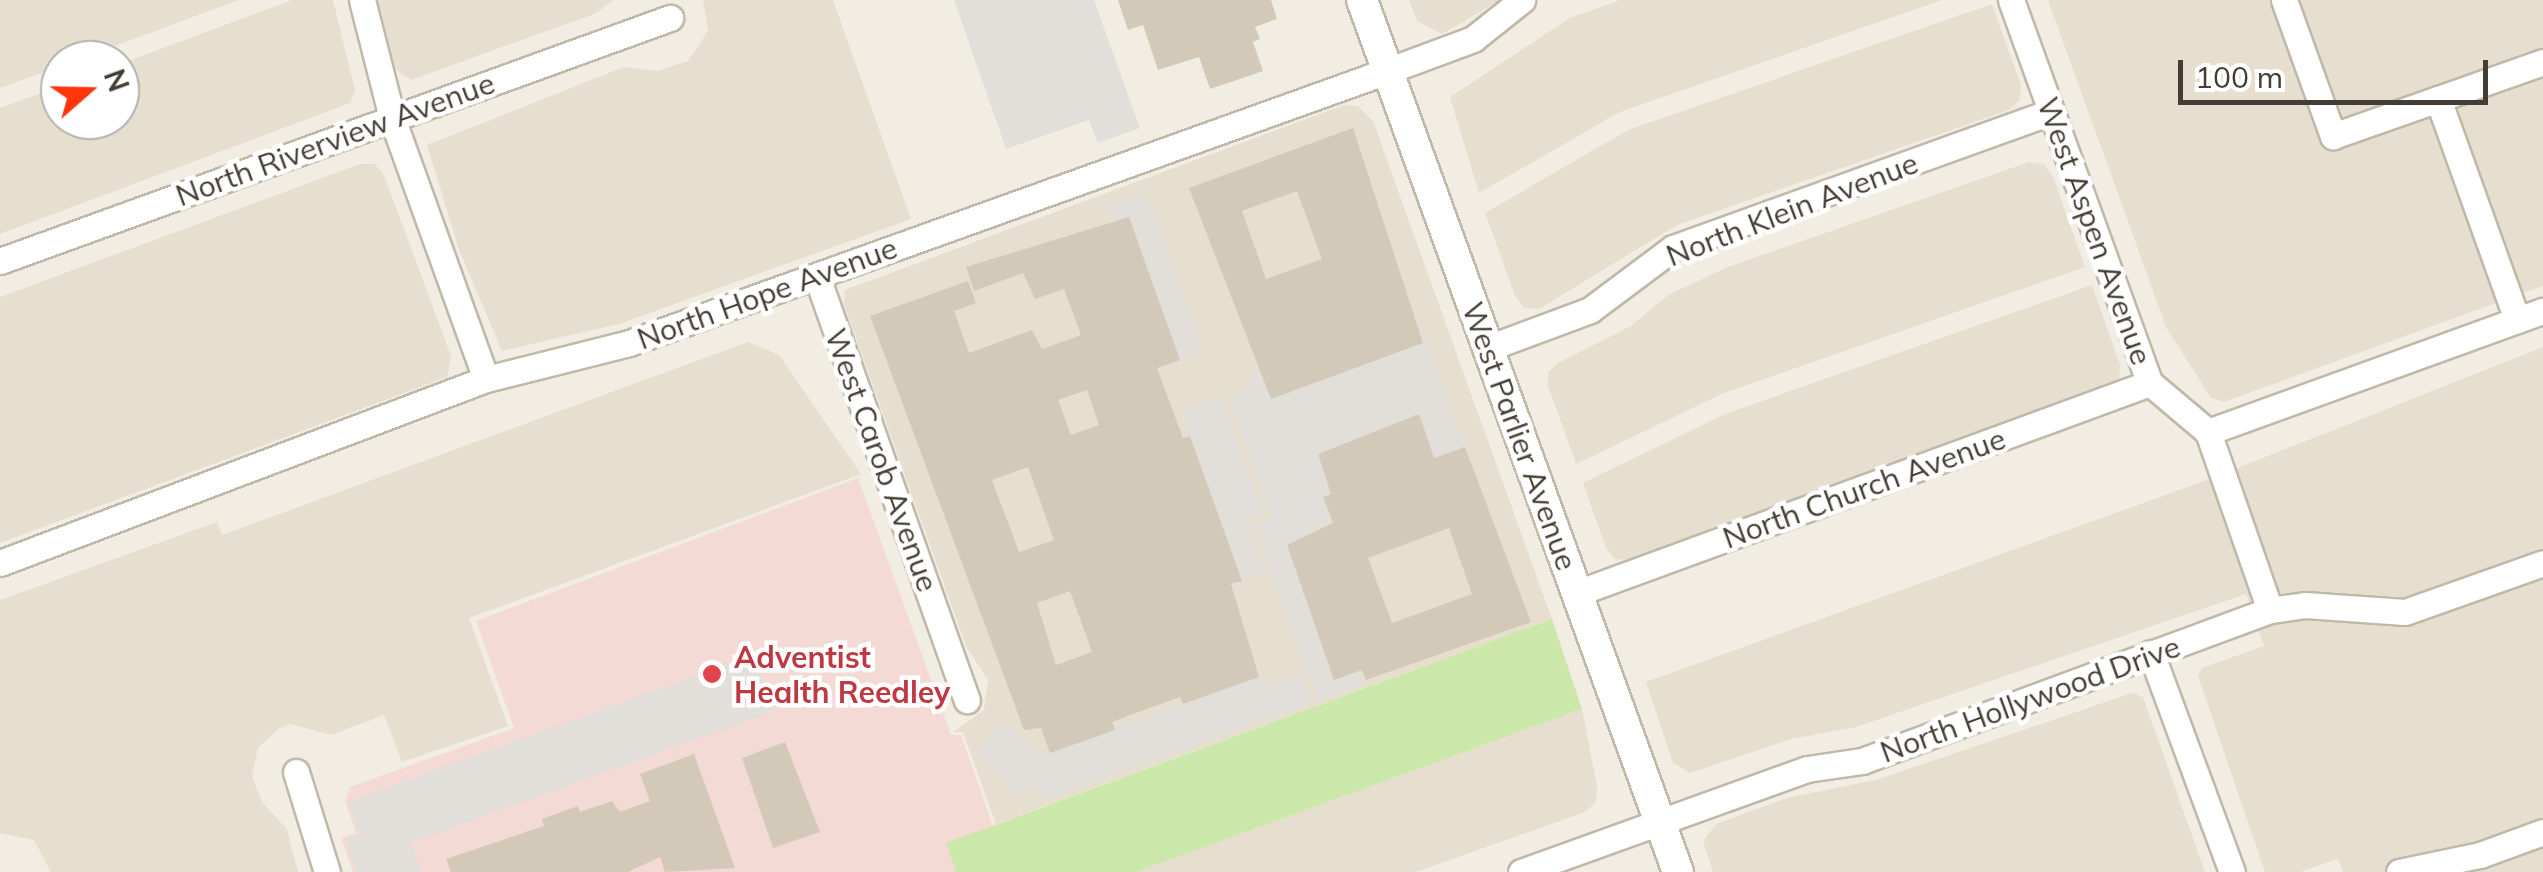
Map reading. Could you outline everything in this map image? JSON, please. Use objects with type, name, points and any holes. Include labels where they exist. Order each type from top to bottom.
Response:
[{"type":"street","points":[[362,0],[392,118],[486,380]]},
{"type":"street","name":"West Parlier Avenue","points":[[1362,0],[1678,872]]},
{"type":"street","name":"North Hope Avenue","points":[[0,563],[486,380],[629,343],[1387,71],[1472,38],[1522,0]]},
{"type":"street","name":"West Aspen Avenue","points":[[2011,0],[2150,383],[2208,432]]},
{"type":"street","points":[[2284,0],[2333,136],[2543,62]]},
{"type":"street","name":"North Riverview Avenue","points":[[0,261],[670,18]]},
{"type":"street","points":[[2438,99],[2517,320]]},
{"type":"street","name":"North Klein Avenue","points":[[1488,348],[1590,310],[1673,248],[2052,112]]},
{"type":"street","name":"West Carob Avenue","points":[[817,276],[967,700]]},
{"type":"street","points":[[2270,610],[2208,432],[2543,311]]},
{"type":"street","name":"North Church Avenue","points":[[1577,593],[2150,383]]},
{"type":"street","name":"North Hollywood Drive","points":[[1521,872],[1808,769],[1862,761],[2270,610],[2305,605],[2406,612],[2543,563]]},
{"type":"street","points":[[2152,654],[2232,872]]},
{"type":"street","points":[[296,772],[327,872]]},
{"type":"street","points":[[2399,872],[2480,855],[2543,832]]},
{"type":"shaded area","points":[[0,0],[239,0],[131,40],[40,40],[40,73],[0,88]]},
{"type":"shaded area","points":[[292,0],[333,0],[355,90],[350,103],[0,234],[0,108],[40,93],[40,140],[140,140],[140,57]]},
{"type":"shaded area","points":[[376,0],[613,0],[597,13],[411,80],[394,68]]},
{"type":"shaded area","points":[[703,0],[833,0],[911,219],[619,324],[502,351],[459,250],[427,145],[624,67],[657,71],[688,61],[708,31]]},
{"type":"shaded area","points":[[954,0],[1094,0],[1140,128],[1098,143],[1089,120],[1006,149]]},
{"type":"shaded area","points":[[1409,0],[1500,0],[1442,34],[1417,21]]},
{"type":"shaded area","points":[[1620,0],[1942,0],[1620,112],[1479,193],[1450,97],[1570,18]]},
{"type":"shaded area","points":[[2048,0],[2543,0],[2543,286],[2224,402],[2211,398],[2166,327]]},
{"type":"shaded area","points":[[1992,4],[2021,85],[2020,100],[2009,110],[1677,225],[1539,309],[1524,308],[1515,296],[1485,213],[1628,130]]},
{"type":"shaded area","points":[[1344,105],[1358,106],[1373,121],[1552,619],[996,824],[963,732],[953,732],[984,710],[988,680],[966,646],[844,305],[845,290]]},
{"type":"shaded area","points":[[2029,162],[2044,164],[2053,177],[2085,267],[1724,393],[1576,464],[1548,386],[1548,372],[1558,363],[1631,326],[1668,295],[1728,267]]},
{"type":"shaded area","points":[[360,164],[375,164],[384,175],[451,356],[447,377],[0,543],[0,297]]},
{"type":"shaded area","points":[[1146,192],[1204,352],[1164,367],[1106,207]]},
{"type":"shaded area","points":[[1402,279],[1474,469],[1312,527],[1309,536],[1362,685],[1318,701],[1253,525],[1272,518],[1229,396],[1243,391],[1257,363],[1247,335]]},
{"type":"shaded area","points":[[2092,285],[2120,365],[2119,380],[2110,389],[1629,560],[1615,559],[1606,548],[1583,483],[1725,414]]},
{"type":"shaded area","points":[[748,342],[779,355],[861,474],[469,618],[508,726],[402,762],[384,715],[331,735],[290,724],[278,729],[258,748],[252,776],[262,802],[287,829],[298,872],[51,872],[34,840],[0,833],[0,600],[217,522],[222,535]]},
{"type":"shaded area","points":[[2543,347],[2543,872],[2343,872],[2338,859],[2300,872],[2265,872],[2198,676],[2202,668],[2264,646],[2246,594],[1856,727],[1791,739],[1690,773],[1673,763],[1646,682],[2207,480]]},
{"type":"shaded area","points":[[1221,396],[1264,515],[1247,522],[1265,573],[1225,588],[1173,441],[1190,434],[1182,411]]},
{"type":"shaded area","name":"Adventist Health Reedley","points":[[858,478],[951,735],[961,735],[1009,872],[353,872],[341,838],[356,833],[345,801],[350,787],[514,728],[476,621]]},
{"type":"shaded area","points":[[754,655],[774,711],[411,842],[421,872],[356,872],[345,840],[360,834],[348,802]]},
{"type":"shaded area","points":[[1253,659],[1264,687],[1301,674],[1311,702],[1043,800],[1032,784],[1018,797],[973,753],[1002,722],[1041,754],[1048,751],[1042,735],[1109,711],[1117,728],[1181,705],[1175,687]]},
{"type":"shaded area","points":[[2132,693],[2143,697],[2205,872],[1713,872],[1703,841],[1716,824],[1787,798],[1879,779]]},
{"type":"shaded area","points":[[1582,709],[1597,786],[1596,802],[1585,812],[1416,872],[1137,872]]},
{"type":"green space","points":[[1552,619],[1582,709],[1137,872],[956,872],[946,843]]},
{"type":"building","points":[[1118,0],[1271,0],[1277,19],[1255,27],[1260,39],[1253,42],[1263,71],[1210,89],[1199,57],[1158,70],[1143,25],[1128,30]]},
{"type":"building","points":[[1353,128],[1423,343],[1271,399],[1189,188]],"holes":[[[1297,191],[1322,259],[1266,279],[1242,211]]]},
{"type":"building","points":[[1129,217],[1180,360],[1157,368],[1183,438],[1190,436],[1242,581],[1231,584],[1259,677],[1183,704],[1180,697],[1133,714],[1112,722],[1115,730],[1050,753],[1041,728],[1024,730],[870,316],[968,281],[976,303],[954,311],[969,353],[1032,330],[1042,349],[1081,335],[1064,289],[1035,299],[1023,273],[974,291],[966,267]],"holes":[[[1087,390],[1099,425],[1071,435],[1058,400]],[[1028,467],[1054,540],[1019,552],[992,480]],[[1070,591],[1092,652],[1056,665],[1037,603]]]},
{"type":"building","points":[[1419,414],[1434,458],[1465,447],[1531,622],[1366,680],[1362,670],[1334,680],[1287,545],[1333,523],[1323,497],[1331,494],[1318,454]],"holes":[[[1449,528],[1472,594],[1392,623],[1368,558]]]},
{"type":"building","points":[[785,742],[820,832],[773,848],[742,758]]},
{"type":"building","points":[[694,754],[735,868],[665,872],[660,857],[628,872],[451,872],[446,859],[544,826],[542,819],[578,806],[580,812],[612,801],[620,812],[650,801],[640,774]]},
{"type":"place","name":"Adventist Health Reedley","points":[[712,674]]}]
